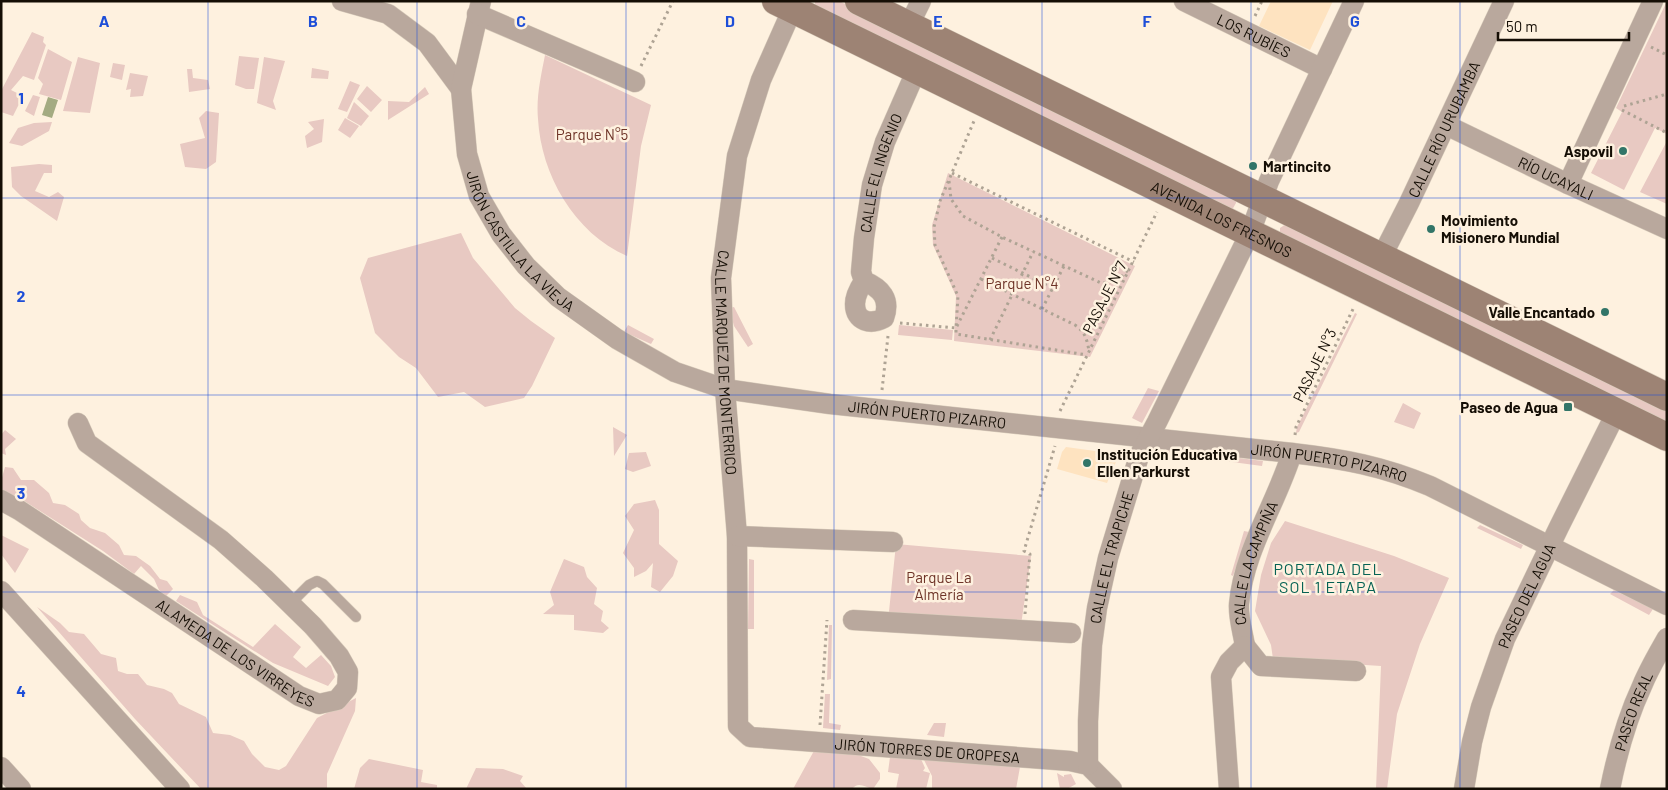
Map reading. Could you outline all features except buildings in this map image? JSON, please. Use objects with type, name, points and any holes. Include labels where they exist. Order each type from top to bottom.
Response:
[{"type":"main road","points":[[859,1],[1667,397]]},
{"type":"main road","name":"AVENIDA LOS FRESNOS","points":[[787,4],[982,102],[1667,437]]},
{"type":"street","points":[[342,1],[388,14],[427,43],[461,90]]},
{"type":"street","points":[[909,25],[921,1]]},
{"type":"street","name":"LOS RUBÍES","points":[[1184,1],[1322,69]]},
{"type":"street","name":"CALLE EL TRAPICHE","points":[[1088,765],[1092,644],[1097,608],[1108,558],[1136,464],[1250,232],[1262,198],[1354,1]]},
{"type":"street","name":"CALLE RÍO URUBAMBA","points":[[1382,256],[1504,1]]},
{"type":"street","points":[[1568,184],[1653,1]]},
{"type":"street","name":"CALLE MARQUEZ DE MONTERRICO","points":[[738,726],[737,536],[725,389],[721,278],[737,156],[787,4]]},
{"type":"street","points":[[479,8],[637,75]]},
{"type":"street","name":"JIRÓN CASTILLA LA VIEJA","points":[[479,8],[461,90],[468,154],[479,196],[501,234],[526,266],[558,297],[617,339],[675,372],[725,389]]},
{"type":"street","name":"CALLE EL INGENIO","points":[[864,281],[861,272],[872,185],[885,142],[917,69]]},
{"type":"street","name":"RÍO UCAYALI","points":[[1446,125],[1667,229]]},
{"type":"street","name":"JIRÓN PUERTO PIZARRO","points":[[725,389],[838,405],[1292,453],[1350,461],[1397,473],[1430,486],[1667,604]]},
{"type":"street","name":"PASEO DEL AGUA","points":[[1464,789],[1472,742],[1492,672],[1505,639],[1549,546],[1616,413]]},
{"type":"street","name":"ALAMEDA DE LOS VIRREYES","points":[[1,500],[145,592],[299,696],[319,704],[337,700],[347,688],[348,672],[339,656],[312,626],[221,540],[87,443],[78,423]]},
{"type":"street","name":"CALLE LA CAMPIÑA","points":[[1228,789],[1221,677],[1229,662],[1245,646],[1239,606],[1250,556],[1284,478],[1292,453]]},
{"type":"street","points":[[737,536],[893,542]]},
{"type":"street","points":[[1,591],[180,789]]},
{"type":"street","points":[[854,620],[1071,632]]},
{"type":"street","name":"PASEO REAL","points":[[1610,789],[1620,746],[1630,716],[1642,685],[1667,638]]},
{"type":"street","points":[[1245,646],[1262,666],[1356,671]]},
{"type":"street","name":"JIRÓN TORRES DE OROPESA","points":[[738,726],[750,737],[1050,759],[1088,765]]},
{"type":"street","points":[[1088,765],[1112,789]]},
{"type":"street","points":[[1,766],[21,789]]},
{"type":"lane","points":[[290,604],[309,585],[317,581],[323,584],[356,617]]},
{"type":"path","points":[[637,75],[672,1]]},
{"type":"path","points":[[1647,46],[1667,54]]},
{"type":"path","points":[[1667,94],[1618,108],[1667,133]]},
{"type":"path","points":[[981,279],[1082,330],[1086,337],[1088,353],[956,334],[958,296],[935,245],[934,227],[940,201],[982,102]]},
{"type":"path","points":[[952,173],[1134,262]]},
{"type":"path","points":[[949,181],[951,199],[963,216],[1033,252],[1101,283],[1116,281],[1132,267]]},
{"type":"path","name":"PASAJE N°7","points":[[1060,411],[1167,192]]},
{"type":"path","points":[[956,328],[1002,237]]},
{"type":"path","points":[[990,340],[1033,252]]},
{"type":"path","points":[[992,258],[1053,288]]},
{"type":"path","points":[[1042,309],[1064,266]]},
{"type":"path","name":"PASAJE N°3","points":[[1292,453],[1296,427],[1364,289]]},
{"type":"path","points":[[895,322],[956,328]]},
{"type":"path","points":[[882,390],[889,328]]},
{"type":"path","points":[[1025,616],[1030,554],[1024,551],[1056,443]]},
{"type":"path","points":[[819,731],[827,620]]},
{"type":"shaded area","points":[[1271,1],[1333,1],[1310,50],[1259,26]]},
{"type":"shaded area","points":[[48,97],[58,100],[52,118],[42,115]]},
{"type":"shaded area","name":"Institución Educativa Ellen Parkurst","points":[[1066,447],[1117,454],[1118,457],[1107,483],[1057,469],[1062,452]]},
{"type":"green space","points":[[815,1],[839,1],[1229,193],[1236,197],[1236,203],[1232,210],[815,6]]},
{"type":"green space","points":[[1667,1],[1667,134],[1655,128],[1624,190],[1591,173],[1622,112],[1616,108]]},
{"type":"green space","points":[[32,32],[44,37],[43,42],[46,45],[34,80],[23,76],[11,90],[23,96],[13,116],[1,112],[1,91]]},
{"type":"green space","points":[[48,49],[72,62],[61,100],[39,94],[43,84],[38,78]]},
{"type":"green space","name":"Parque N°5","points":[[545,55],[651,105],[641,146],[627,256],[608,246],[591,233],[564,200],[554,180],[546,160],[538,119],[538,95]]},
{"type":"green space","points":[[239,56],[259,58],[254,89],[246,89],[235,85]]},
{"type":"green space","points":[[78,57],[100,63],[90,113],[63,111]]},
{"type":"green space","points":[[264,57],[285,61],[273,101],[276,110],[257,103]]},
{"type":"green space","points":[[113,63],[125,65],[122,80],[110,77]]},
{"type":"green space","points":[[312,68],[329,71],[328,79],[311,78]]},
{"type":"green space","points":[[187,69],[192,69],[193,78],[208,80],[210,89],[189,92]]},
{"type":"green space","points":[[130,73],[148,76],[143,96],[130,97],[131,89],[126,90]]},
{"type":"green space","points":[[350,81],[360,85],[347,112],[338,109]]},
{"type":"green space","points":[[367,86],[382,100],[371,112],[357,99]]},
{"type":"green space","points":[[425,87],[429,94],[388,120],[388,101],[409,102]]},
{"type":"green space","points":[[33,95],[40,97],[34,116],[25,111]]},
{"type":"green space","points":[[354,102],[369,116],[361,126],[347,118]]},
{"type":"green space","points":[[206,111],[219,113],[216,162],[206,169],[185,167],[180,144],[205,138],[199,118]]},
{"type":"green space","points":[[345,118],[359,126],[350,138],[338,130]]},
{"type":"green space","points":[[324,119],[322,142],[307,148],[305,136],[314,129],[308,122]]},
{"type":"green space","points":[[52,122],[49,131],[22,146],[9,143],[18,128],[34,123]]},
{"type":"green space","name":"Aspovil","points":[[1667,141],[1667,204],[1640,192]]},
{"type":"green space","points":[[39,164],[52,165],[52,173],[44,173],[35,191],[49,197],[58,192],[64,197],[57,221],[21,196],[12,187],[11,167]]},
{"type":"green space","name":"Parque N°4","points":[[948,173],[1135,266],[1090,357],[954,341],[956,296],[933,245],[932,225]]},
{"type":"green space","points":[[1286,224],[1667,406],[1667,429],[1280,234],[1280,228]]},
{"type":"green space","points":[[461,233],[473,258],[515,308],[555,338],[532,386],[524,398],[485,407],[464,392],[438,397],[416,368],[399,357],[375,333],[360,278],[368,258]]},
{"type":"green space","points":[[734,307],[753,344],[748,347],[734,326],[729,308]]},
{"type":"green space","points":[[1355,313],[1357,314],[1299,432],[1296,433],[1297,427]]},
{"type":"green space","points":[[628,325],[654,339],[651,344],[624,332]]},
{"type":"green space","points":[[899,325],[953,330],[952,340],[898,335]]},
{"type":"green space","points":[[1148,388],[1159,391],[1142,423],[1132,418]]},
{"type":"green space","points":[[1403,403],[1421,413],[1414,429],[1394,422]]},
{"type":"green space","points":[[613,427],[627,435],[614,456]]},
{"type":"green space","points":[[5,430],[16,439],[5,449],[6,455],[1,453],[1,435]]},
{"type":"green space","points":[[1166,449],[1263,461],[1262,466],[1165,453]]},
{"type":"green space","points":[[646,452],[651,466],[633,472],[625,469],[629,453]]},
{"type":"green space","points":[[5,467],[13,468],[21,480],[34,480],[49,493],[53,503],[65,505],[79,514],[81,520],[90,528],[105,533],[119,545],[124,555],[136,556],[150,566],[160,579],[167,581],[173,589],[166,596],[159,590],[154,579],[141,566],[134,574],[103,551],[18,497],[1,491],[1,481]]},
{"type":"green space","points":[[655,500],[659,510],[659,544],[678,561],[673,576],[660,592],[651,587],[653,563],[646,571],[634,577],[634,568],[623,553],[634,530],[625,516],[634,504]]},
{"type":"green space","points":[[1285,521],[1394,556],[1449,578],[1420,644],[1397,714],[1387,789],[1376,789],[1381,666],[1273,659],[1271,645],[1255,611],[1261,575],[1271,543]]},
{"type":"green space","points":[[1480,525],[1523,545],[1521,549],[1477,528]]},
{"type":"green space","points":[[1244,531],[1249,532],[1233,576],[1231,575]]},
{"type":"green space","points":[[1,535],[29,549],[15,573],[1,554]]},
{"type":"green space","name":"Parque La Almería","points":[[896,544],[1031,556],[1021,625],[888,621]]},
{"type":"green space","points":[[564,559],[584,567],[587,577],[597,588],[594,604],[603,611],[601,621],[609,628],[603,633],[574,630],[574,615],[543,614],[554,605],[550,592]]},
{"type":"green space","points":[[749,559],[754,560],[754,629],[748,629]]},
{"type":"green space","points":[[1614,590],[1653,609],[1649,615],[1610,594]]},
{"type":"green space","points":[[180,595],[197,602],[203,615],[253,647],[275,624],[301,647],[293,657],[306,668],[321,655],[331,666],[335,677],[328,686],[273,663],[176,601]]},
{"type":"green space","points":[[37,607],[60,623],[69,632],[84,634],[101,654],[116,658],[118,671],[127,674],[138,674],[147,685],[172,693],[179,704],[206,717],[213,733],[230,735],[244,741],[252,754],[265,767],[279,770],[286,766],[317,718],[356,698],[355,711],[327,774],[327,789],[201,789],[135,719]]},
{"type":"green space","points":[[829,625],[832,625],[831,679],[827,680]]},
{"type":"green space","points":[[825,694],[830,694],[829,723],[841,725],[840,730],[823,728]]},
{"type":"green space","points":[[934,723],[946,723],[944,737],[927,735]]},
{"type":"green space","points":[[815,749],[857,752],[869,759],[880,773],[880,779],[873,789],[857,785],[852,789],[793,789]]},
{"type":"green space","points":[[922,756],[1020,767],[1016,789],[932,789],[932,776]]},
{"type":"green space","points":[[890,757],[921,759],[925,768],[923,771],[930,773],[926,789],[896,789],[899,774],[888,772]]},
{"type":"green space","points":[[369,759],[423,770],[421,782],[437,785],[437,789],[354,789],[360,768]]},
{"type":"green space","points":[[476,768],[503,769],[523,776],[520,781],[527,789],[466,789]]},
{"type":"green space","points":[[1057,773],[1064,777],[1064,775],[1071,774],[1076,784],[1067,789],[1060,789]]},
{"type":"place","name":"Aspovil","points":[[1623,151]]},
{"type":"place","name":"Martincito","points":[[1253,166]]},
{"type":"place","name":"Movimiento Misionero Mundial","points":[[1431,229]]},
{"type":"place","name":"Valle Encantado","points":[[1605,312]]},
{"type":"place","name":"Paseo de Agua","points":[[1568,407]]},
{"type":"place","name":"Institución Educativa Ellen Parkurst","points":[[1087,463]]},
{"type":"district","name":"PORTADA DEL SOL 1 ETAPA","points":[[1328,577]]}]
